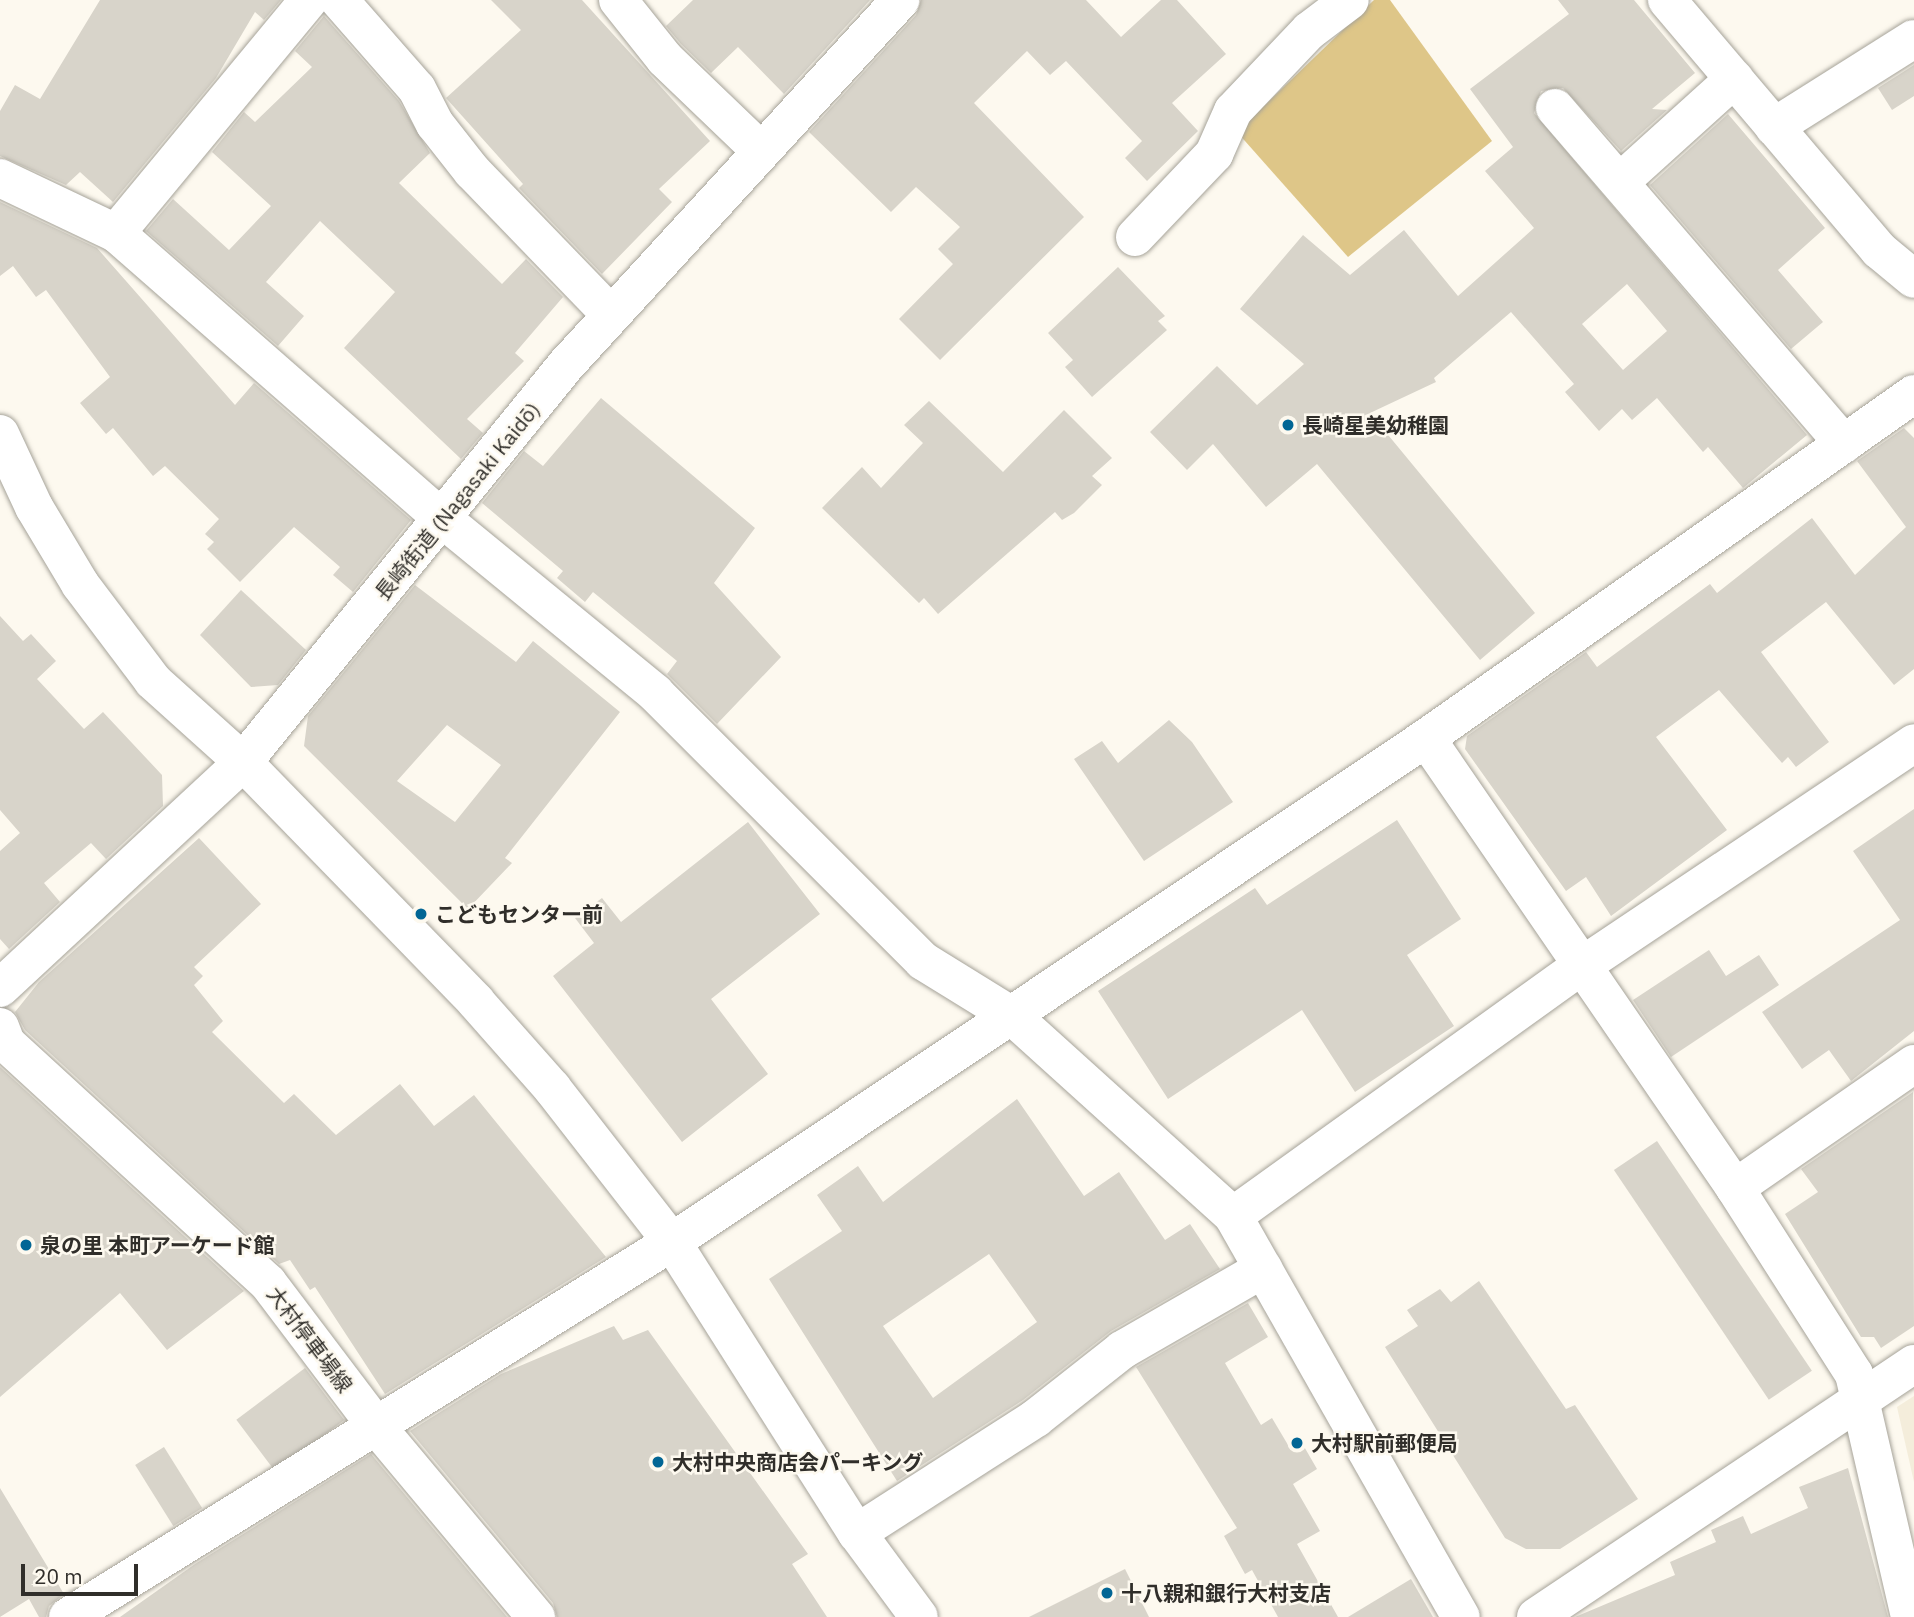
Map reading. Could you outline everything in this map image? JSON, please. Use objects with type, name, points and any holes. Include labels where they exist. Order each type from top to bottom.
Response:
[{"type":"street","points":[[116,233],[309,0]]},
{"type":"street","points":[[340,0],[417,89],[435,124],[471,171],[611,314]]},
{"type":"street","points":[[618,0],[665,59],[759,149]]},
{"type":"street","name":"長崎街道 (Nagasaki Kaidō)","points":[[0,988],[243,762],[611,314],[759,149],[900,0]]},
{"type":"street","points":[[1135,236],[1214,154],[1233,111],[1309,31],[1350,0]]},
{"type":"street","points":[[1667,0],[1879,250],[1914,279]]},
{"type":"street","points":[[1774,127],[1914,38]]},
{"type":"street","points":[[1620,182],[1734,79]]},
{"type":"street","points":[[1555,108],[1844,444]]},
{"type":"street","points":[[0,178],[116,233],[444,520],[655,693],[923,961],[1012,1016],[1233,1216],[1461,1617]]},
{"type":"street","points":[[68,1617],[672,1242],[1426,738],[1914,394]]},
{"type":"street","points":[[0,434],[80,584],[153,681],[243,762],[476,1002],[552,1088],[672,1242],[857,1534],[919,1617]]},
{"type":"street","points":[[1426,738],[1580,967],[1735,1188],[1853,1374],[1910,1617]]},
{"type":"street","points":[[1233,1216],[1580,967],[1914,743]]},
{"type":"street","name":"大村停車場線","points":[[0,1027],[6,1043],[244,1256],[377,1427],[536,1617]]},
{"type":"street","points":[[1735,1188],[1914,1064]]},
{"type":"street","points":[[857,1534],[1036,1419],[1122,1350],[1263,1269]]},
{"type":"street","points":[[1536,1617],[1914,1364]]},
{"type":"shaded area","points":[[1374,0],[1390,0],[1492,141],[1348,257],[1237,132]]},
{"type":"shaded area","points":[[1914,1396],[1914,1482],[1897,1407]]},
{"type":"building","points":[[100,0],[281,0],[264,20],[255,12],[216,78],[113,202],[80,172],[66,185],[0,156],[0,111],[15,85],[40,99]]},
{"type":"building","points":[[491,0],[582,0],[710,141],[659,189],[672,202],[602,274],[519,188],[523,184],[446,98],[521,30]]},
{"type":"building","points":[[693,0],[870,0],[784,94],[738,47],[711,73],[681,44],[666,26]]},
{"type":"building","points":[[921,0],[1086,0],[1121,37],[1161,0],[1177,0],[1226,54],[1172,103],[1198,131],[1147,181],[1125,158],[1142,141],[1066,61],[1050,75],[1027,51],[974,103],[1084,217],[940,360],[899,319],[953,264],[938,249],[960,227],[916,187],[891,212],[809,132],[916,15]]},
{"type":"building","points":[[1558,0],[1634,0],[1695,73],[1652,109],[1667,110],[1621,151],[1563,88],[1541,91],[1534,113],[1807,435],[1743,488],[1708,447],[1703,452],[1657,398],[1632,420],[1622,409],[1599,431],[1565,392],[1574,384],[1511,312],[1434,378],[1436,382],[1370,413],[1535,613],[1480,660],[1317,464],[1266,507],[1213,444],[1187,470],[1150,432],[1217,366],[1257,405],[1304,364],[1240,309],[1303,235],[1350,275],[1404,230],[1458,296],[1534,228],[1485,171],[1513,147],[1470,89],[1569,14]],"holes":[[[1627,284],[1667,331],[1623,370],[1582,324]]]},
{"type":"building","points":[[324,16],[399,101],[430,153],[399,183],[502,284],[526,259],[563,297],[515,353],[524,361],[467,419],[483,433],[461,459],[344,348],[395,292],[320,221],[266,282],[304,316],[278,346],[146,231],[173,199],[229,250],[271,206],[212,152],[244,112],[255,122],[312,67],[295,51]]},
{"type":"building","points":[[1914,65],[1914,96],[1892,110],[1878,88]]},
{"type":"building","points":[[1728,114],[1825,228],[1778,270],[1823,322],[1791,349],[1650,185]]},
{"type":"building","points":[[0,202],[97,248],[235,405],[254,383],[411,520],[353,592],[333,575],[340,567],[294,527],[240,582],[207,549],[214,542],[205,534],[219,519],[165,466],[153,476],[113,428],[106,434],[80,403],[110,377],[46,290],[36,297],[13,266],[0,276]]},
{"type":"building","points":[[1118,267],[1165,316],[1158,321],[1167,330],[1092,397],[1065,367],[1073,360],[1048,333]]},
{"type":"building","points":[[601,398],[755,528],[714,583],[781,657],[717,724],[667,674],[677,661],[593,592],[585,602],[557,578],[563,571],[482,503],[524,451],[543,466]]},
{"type":"building","points":[[929,401],[1003,472],[1064,410],[1112,458],[1092,476],[1102,485],[1074,513],[1062,520],[1055,512],[938,614],[924,598],[919,603],[822,508],[862,467],[881,488],[923,443],[904,425]]},
{"type":"building","points":[[1904,428],[1914,438],[1914,669],[1894,685],[1826,602],[1761,652],[1829,742],[1796,767],[1788,757],[1782,763],[1719,690],[1656,737],[1727,830],[1611,916],[1586,877],[1566,891],[1465,749],[1467,736],[1586,652],[1597,667],[1710,584],[1717,593],[1812,518],[1855,575],[1906,527],[1857,461]]},
{"type":"building","points":[[415,585],[516,662],[533,641],[620,712],[505,858],[512,863],[468,909],[304,746],[308,716]],"holes":[[[447,725],[501,765],[455,822],[397,781]]]},
{"type":"building","points":[[241,590],[306,650],[278,685],[251,687],[200,635]]},
{"type":"building","points":[[0,616],[23,641],[31,634],[56,661],[37,679],[84,729],[103,712],[162,775],[163,806],[106,859],[91,843],[44,883],[60,902],[9,949],[0,939],[0,851],[20,833],[0,810]]},
{"type":"building","points":[[1169,720],[1192,742],[1233,802],[1144,861],[1074,759],[1102,741],[1118,763]]},
{"type":"building","points":[[1914,809],[1914,1031],[1851,1081],[1829,1050],[1802,1069],[1762,1012],[1900,920],[1853,851]]},
{"type":"building","points":[[1397,820],[1461,919],[1407,955],[1454,1026],[1355,1092],[1302,1010],[1168,1099],[1098,991],[1255,888],[1267,905]]},
{"type":"building","points":[[748,822],[820,914],[711,999],[768,1074],[682,1142],[553,976],[594,943],[575,918],[602,898],[621,922]]},
{"type":"building","points":[[199,838],[261,904],[194,967],[203,976],[194,985],[223,1021],[212,1032],[284,1103],[294,1094],[336,1135],[400,1084],[434,1126],[474,1095],[606,1257],[385,1394],[315,1287],[310,1290],[290,1260],[279,1264],[25,1030],[15,1012],[39,982]]},
{"type":"building","points":[[1709,950],[1726,976],[1759,955],[1779,985],[1671,1057],[1633,1000]]},
{"type":"building","points":[[0,1067],[244,1291],[167,1350],[120,1293],[0,1397]]},
{"type":"building","points":[[1913,1092],[1914,1326],[1881,1348],[1874,1337],[1861,1337],[1785,1214],[1818,1192],[1801,1169]]},
{"type":"building","points":[[1017,1099],[1084,1196],[1119,1172],[1165,1240],[1190,1224],[1220,1269],[1111,1331],[1023,1400],[897,1481],[769,1279],[842,1231],[817,1195],[858,1166],[883,1202]],"holes":[[[989,1254],[1037,1322],[933,1398],[883,1326]]]},
{"type":"building","points":[[1657,1141],[1812,1371],[1769,1400],[1614,1170]]},
{"type":"building","points":[[1479,1281],[1566,1409],[1575,1405],[1638,1499],[1560,1549],[1526,1549],[1505,1538],[1385,1347],[1418,1326],[1407,1310],[1440,1289],[1451,1302]]},
{"type":"building","points":[[1248,1303],[1268,1337],[1225,1363],[1261,1425],[1272,1418],[1291,1450],[1302,1443],[1317,1469],[1293,1484],[1320,1531],[1297,1544],[1338,1617],[1278,1617],[1252,1570],[1245,1574],[1224,1536],[1237,1528],[1136,1367]]},
{"type":"building","points":[[614,1326],[623,1340],[648,1330],[808,1554],[792,1564],[827,1617],[557,1617],[553,1603],[410,1431],[501,1374]]},
{"type":"building","points":[[305,1368],[344,1420],[275,1472],[236,1420]]},
{"type":"building","points":[[164,1447],[202,1508],[173,1526],[135,1465]]},
{"type":"building","points":[[371,1454],[507,1617],[120,1617],[195,1564]]},
{"type":"building","points":[[1848,1468],[1888,1617],[1575,1617],[1675,1575],[1670,1562],[1716,1542],[1711,1530],[1743,1516],[1751,1534],[1808,1508],[1799,1487]]},
{"type":"building","points":[[0,1488],[64,1594],[49,1606],[46,1617],[39,1617],[29,1599],[0,1617]]},
{"type":"building","name":"十八親和銀行大村支店","points":[[1125,1569],[1149,1617],[1029,1617]]},
{"type":"building","points":[[1411,1579],[1433,1617],[1348,1617]]},
{"type":"place","name":"長崎星美幼稚園","points":[[1288,425]]},
{"type":"place","name":"こどもセンター前","points":[[421,914]]},
{"type":"place","name":"泉の里 本町アーケード館","points":[[26,1245]]},
{"type":"place","name":"大村駅前郵便局","points":[[1297,1443]]},
{"type":"place","name":"大村中央商店会パーキング","points":[[658,1462]]},
{"type":"place","name":"十八親和銀行大村支店","points":[[1107,1593]]}]
